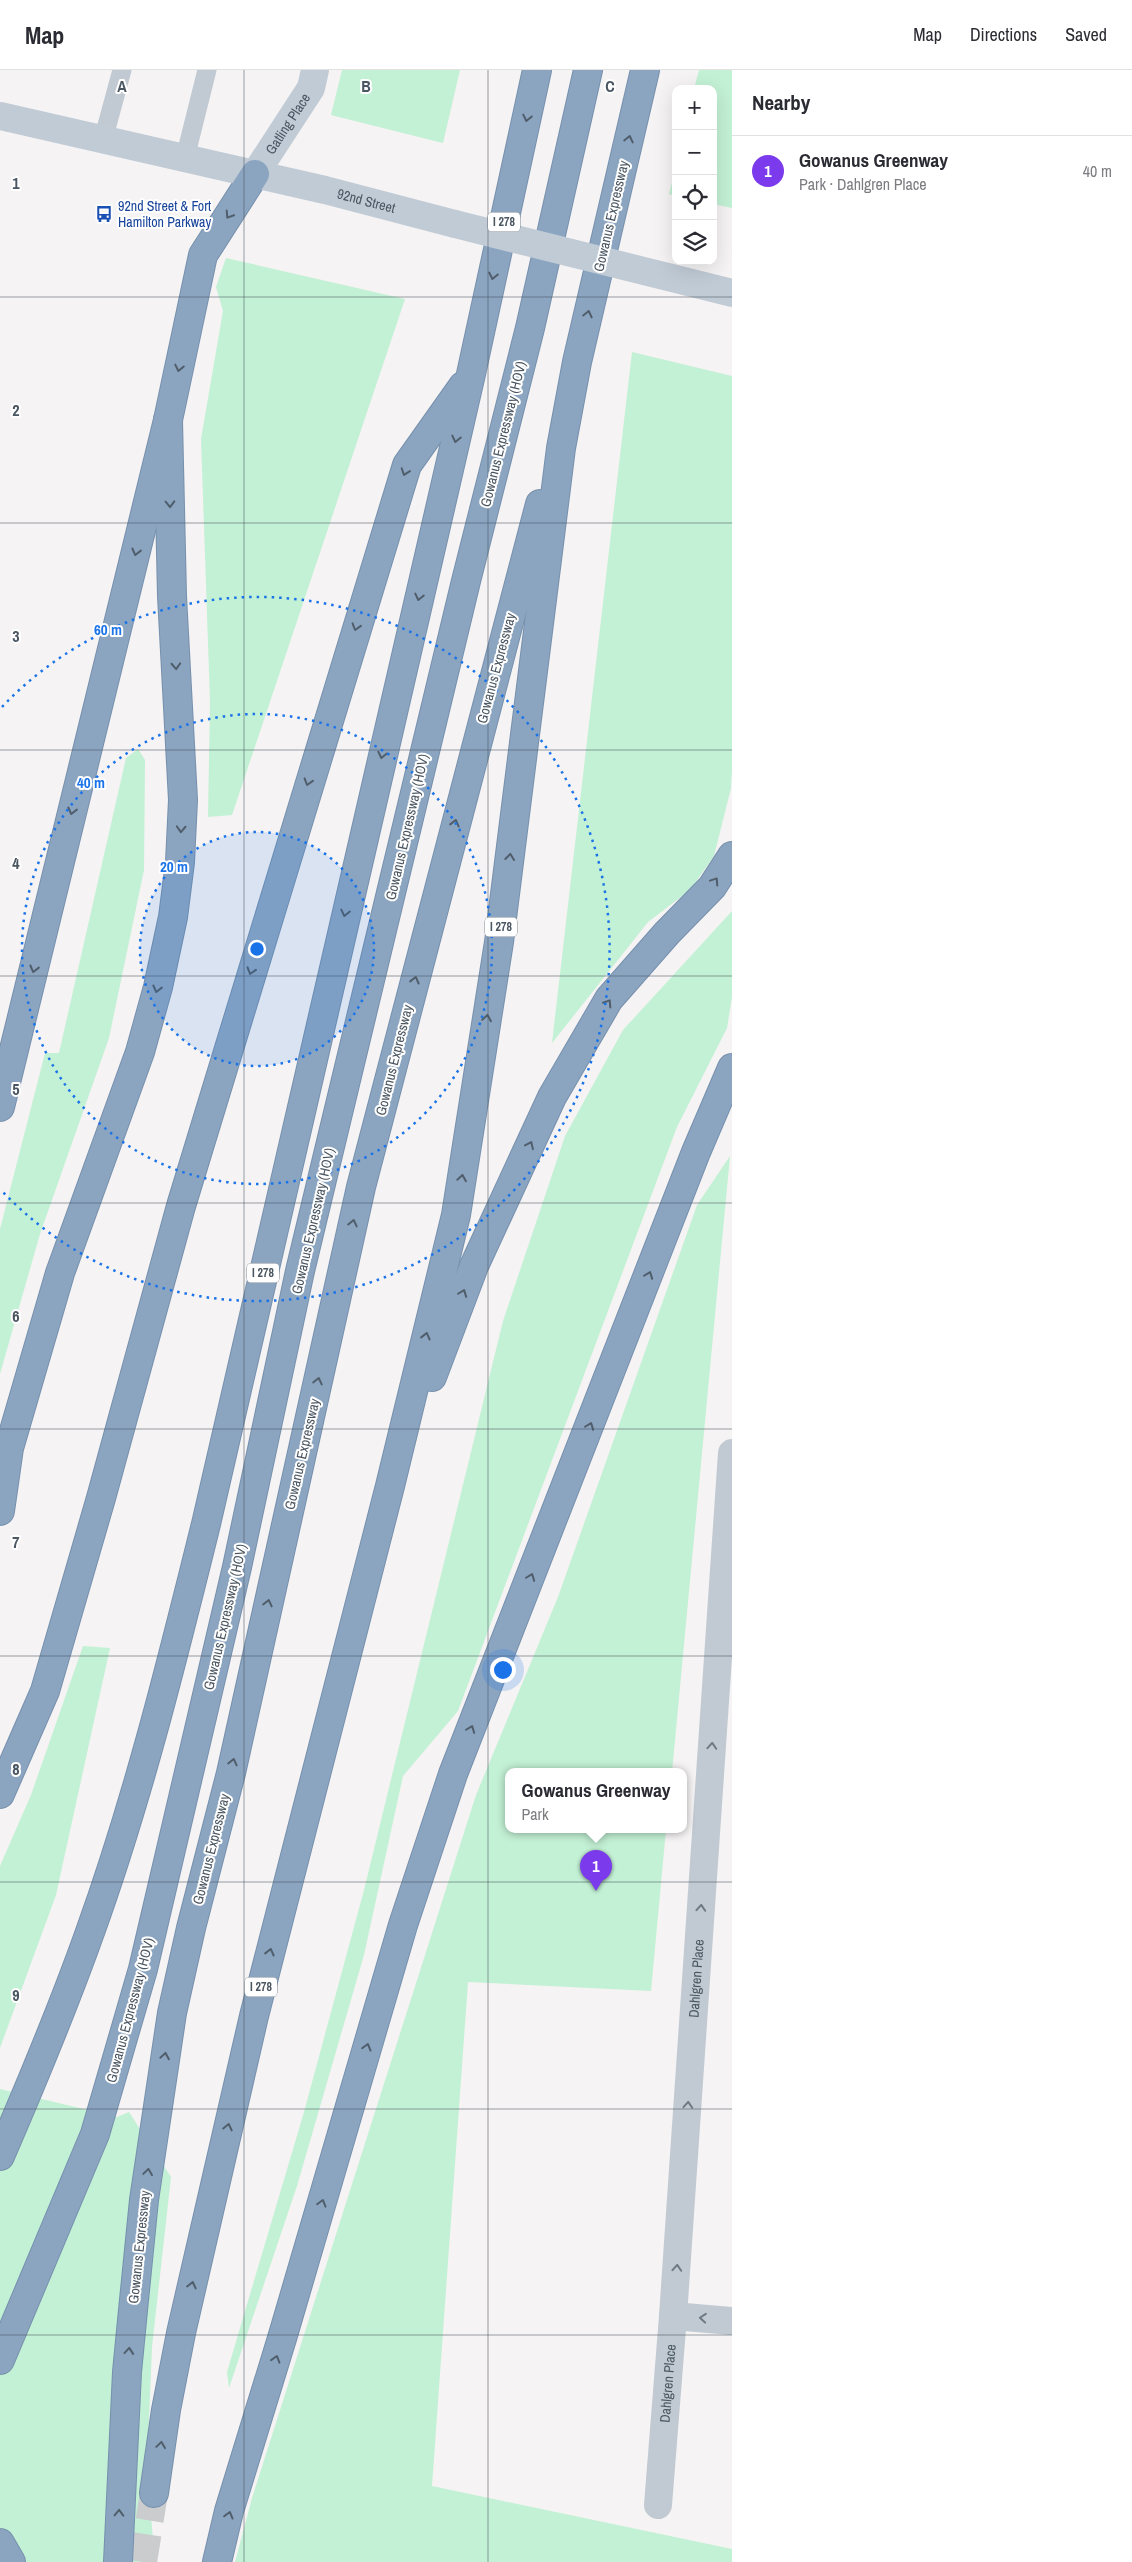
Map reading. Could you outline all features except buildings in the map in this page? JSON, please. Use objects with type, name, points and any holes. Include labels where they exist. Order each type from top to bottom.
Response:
[{"type":"highway","name":"I 278","points":[[0,2156],[42,2059],[91,1930],[120,1841],[177,1638],[208,1515],[471,374],[537,70]]},
{"type":"highway","name":"Gowanus Expressway (HOV)","points":[[0,2360],[95,2134],[142,1969],[237,1567],[300,1271],[466,581],[530,328],[588,70]]},
{"type":"highway","name":"Gowanus Expressway","points":[[118,2562],[128,2363],[144,2200],[172,2014],[191,1928],[231,1773],[361,1188],[577,362],[644,70]]},
{"type":"highway","points":[[0,1107],[168,420],[204,255],[255,174]]},
{"type":"highway","name":"Gowanus Expressway","points":[[154,2493],[181,2333],[252,2025],[390,1486],[456,1215],[500,942],[561,448],[577,362]]},
{"type":"highway","name":"I 278","points":[[0,1794],[45,1691],[101,1498],[181,1206],[407,465],[471,374]]},
{"type":"highway","points":[[0,1511],[9,1448],[60,1273],[140,1052],[158,987],[173,917],[180,862],[183,800],[172,596],[168,420]]},
{"type":"highway","points":[[390,1486],[474,1266],[552,1096],[609,999],[667,933],[712,887],[732,856]]},
{"type":"highway","points":[[217,2562],[230,2511],[400,1935],[453,1774],[696,1152],[732,1068]]},
{"type":"highway","points":[[0,2543],[11,2562]]},
{"type":"main road","name":"Gatling Place","points":[[255,174],[310,88],[315,70]]},
{"type":"main road","name":"92nd Street","points":[[0,116],[325,190],[732,293]]},
{"type":"street","name":"Dahlgren Place","points":[[658,2505],[673,2316],[732,1452]]},
{"type":"street","points":[[673,2316],[732,2321]]},
{"type":"lane","points":[[103,140],[122,70]]},
{"type":"lane","points":[[185,158],[207,70]]},
{"type":"green space","points":[[342,70],[460,70],[443,143],[331,115]]},
{"type":"green space","points":[[699,70],[732,70],[732,208],[717,205],[717,85],[695,85]]},
{"type":"green space","points":[[672,182],[672,195],[669,194]]},
{"type":"green space","points":[[226,258],[405,299],[232,815],[208,817],[210,701],[201,439],[223,311],[216,287]]},
{"type":"green space","points":[[632,352],[732,376],[731,788],[714,856],[690,890],[648,922],[552,1043]]},
{"type":"green space","points":[[138,749],[145,760],[144,870],[109,1038],[40,1234],[0,1374],[0,1229],[45,1053],[59,1053],[126,758]]},
{"type":"green space","points":[[732,911],[732,997],[727,1028],[677,1127],[458,1711],[403,1776],[364,1955],[297,2186],[229,2388],[227,2372],[304,2112],[364,1890],[503,1321],[565,1136],[623,1030]]},
{"type":"green space","points":[[730,1156],[672,1768],[505,1768],[505,1833],[666,1833],[651,1991],[468,1982],[432,2486],[732,2549],[732,2562],[235,2562],[252,2498],[476,1795],[558,1597],[697,1205]]},
{"type":"green space","points":[[83,1646],[110,1648],[56,1895],[0,2048],[0,1866],[31,1795]]},
{"type":"green space","points":[[0,2089],[117,2117],[129,2112],[171,2177],[152,2347],[147,2470],[155,2562],[0,2562]]},
{"type":"tunnel","points":[[143,2562],[154,2493]]},
{"type":"place","name":"92nd Street & Fort Hamilton Parkway","points":[[104,214]]},
{"type":"place","name":"Gowanus Greenway","points":[[596,1891]]}]
